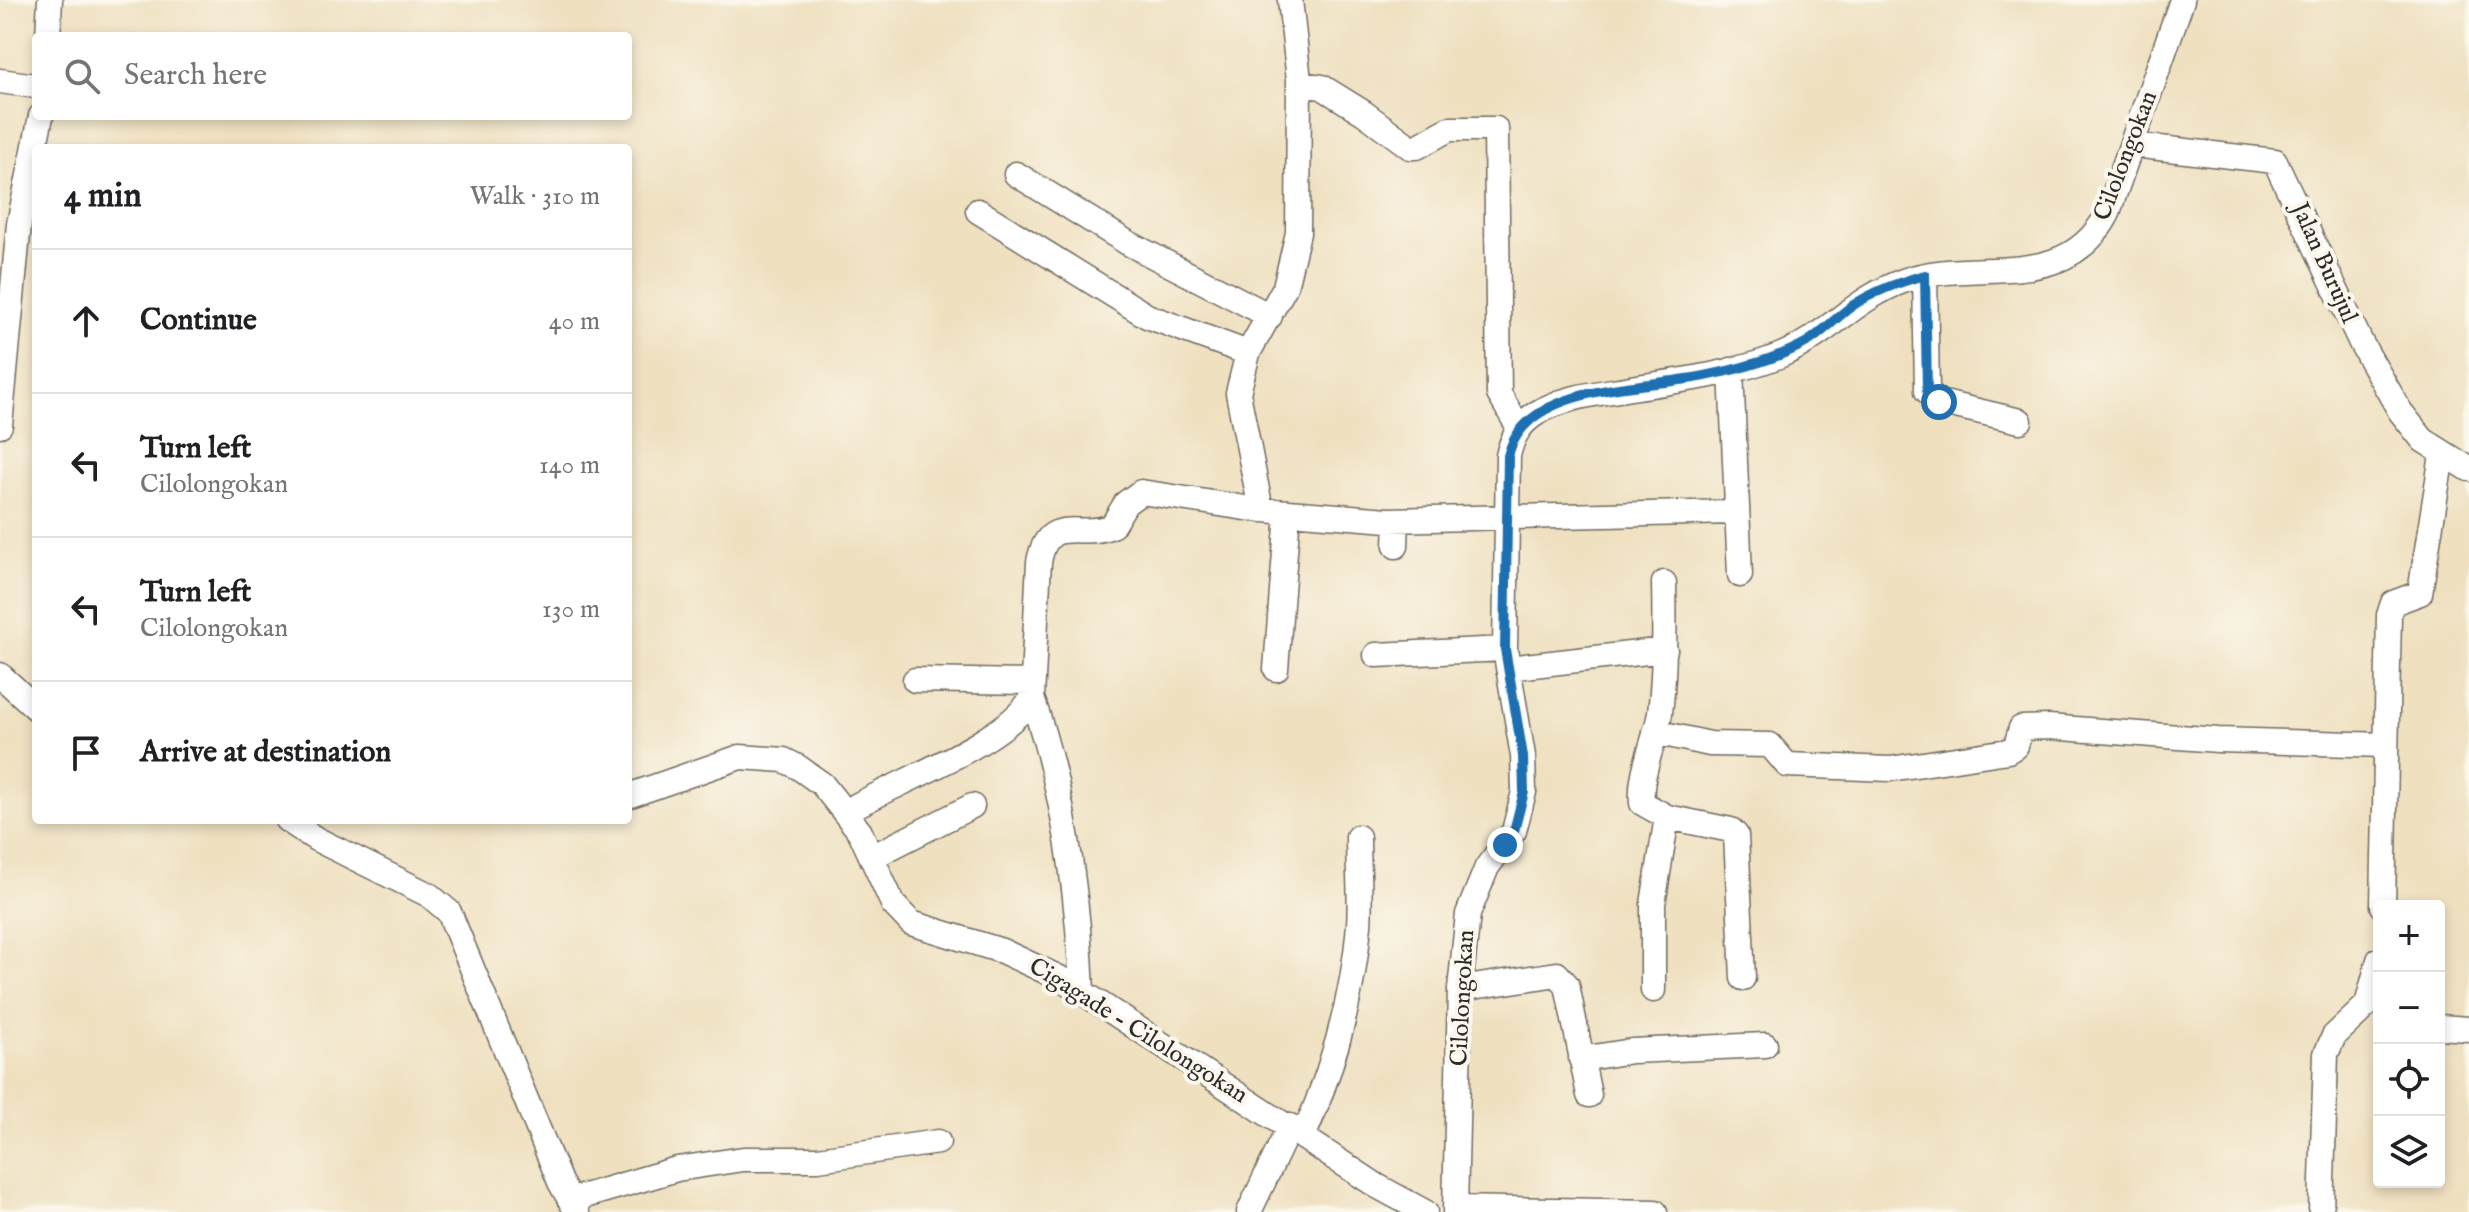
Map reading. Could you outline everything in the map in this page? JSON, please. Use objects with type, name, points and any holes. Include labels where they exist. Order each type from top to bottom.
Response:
[{"type":"street","points":[[48,32],[50,0]]},
{"type":"street","points":[[1261,510],[1240,415],[1241,373],[1248,353],[1285,287],[1298,233],[1299,82],[1290,0]]},
{"type":"street","name":"Cilolongokan","points":[[1455,1210],[1460,989],[1468,914],[1487,867],[1514,831],[1524,792],[1523,756],[1506,659],[1508,456],[1519,428],[1534,414],[1574,398],[1731,370],[1797,348],[1872,294],[1925,275],[2043,266],[2071,255],[2087,244],[2103,223],[2182,0]]},
{"type":"street","points":[[0,81],[32,85]]},
{"type":"street","points":[[1299,82],[1322,87],[1410,147],[1417,147],[1454,128],[1496,129],[1499,394],[1519,428]]},
{"type":"street","points":[[35,144],[40,120]]},
{"type":"street","name":"Jalan Burujul","points":[[2133,145],[2275,161],[2361,343],[2400,411],[2423,440],[2442,455],[2469,469]]},
{"type":"street","points":[[0,425],[19,224],[32,160]]},
{"type":"street","points":[[1016,174],[1128,243],[1270,316]]},
{"type":"street","points":[[978,211],[1147,316],[1248,353]]},
{"type":"street","points":[[1925,275],[1927,391],[1939,402],[2020,421]]},
{"type":"street","points":[[1731,370],[1740,575]]},
{"type":"street","points":[[2383,900],[2390,607],[2396,600],[2420,593],[2442,455]]},
{"type":"street","points":[[1082,991],[1080,930],[1068,844],[1032,690],[1039,562],[1045,541],[1051,533],[1107,529],[1133,496],[1148,492],[1261,510],[1397,520],[1736,512]]},
{"type":"street","points":[[1276,669],[1288,513]]},
{"type":"street","points":[[1396,546],[1397,520]]},
{"type":"street","points":[[1664,583],[1665,650],[1655,732],[1642,786],[1642,803],[1667,817],[1731,830],[1736,835],[1743,978]]},
{"type":"street","points":[[1376,655],[1506,659],[1665,650]]},
{"type":"street","points":[[0,675],[32,704]]},
{"type":"street","points":[[915,680],[1032,690]]},
{"type":"street","points":[[845,812],[979,742],[1023,712],[1032,690]]},
{"type":"street","points":[[1655,732],[1717,745],[1770,745],[1787,765],[1879,769],[2008,751],[2014,749],[2021,728],[2049,727],[2218,740],[2386,745]]},
{"type":"street","name":"Cigagade - Cilolongokan","points":[[632,795],[740,757],[784,760],[798,767],[822,784],[845,812],[874,856],[893,904],[911,923],[1002,951],[1082,991],[1297,1130],[1377,1186],[1425,1212]]},
{"type":"street","points":[[874,856],[972,806]]},
{"type":"street","points":[[1653,990],[1653,904],[1667,817]]},
{"type":"street","points":[[293,824],[316,839],[429,895],[449,912],[560,1182],[574,1206],[677,1169],[753,1158],[818,1159],[938,1142]]},
{"type":"street","points":[[1249,1212],[1325,1087],[1347,1002],[1359,924],[1358,837]]},
{"type":"street","points":[[2321,1212],[2326,1054],[2334,1036],[2367,1005],[2376,972]]},
{"type":"street","points":[[1460,989],[1557,974],[1567,985],[1589,1095]]},
{"type":"street","points":[[2351,1020],[2373,1022]]},
{"type":"street","points":[[2445,1027],[2469,1029]]},
{"type":"street","points":[[1581,1059],[1642,1050],[1765,1045]]},
{"type":"street","points":[[1455,1210],[1655,1212]]},
{"type":"route","points":[[1505,845],[1514,831],[1524,792],[1519,724],[1505,649],[1508,456],[1519,428],[1534,414],[1574,398],[1705,376],[1778,356],[1813,338],[1872,294],[1925,275],[1926,382],[1927,391],[1939,402]]}]
